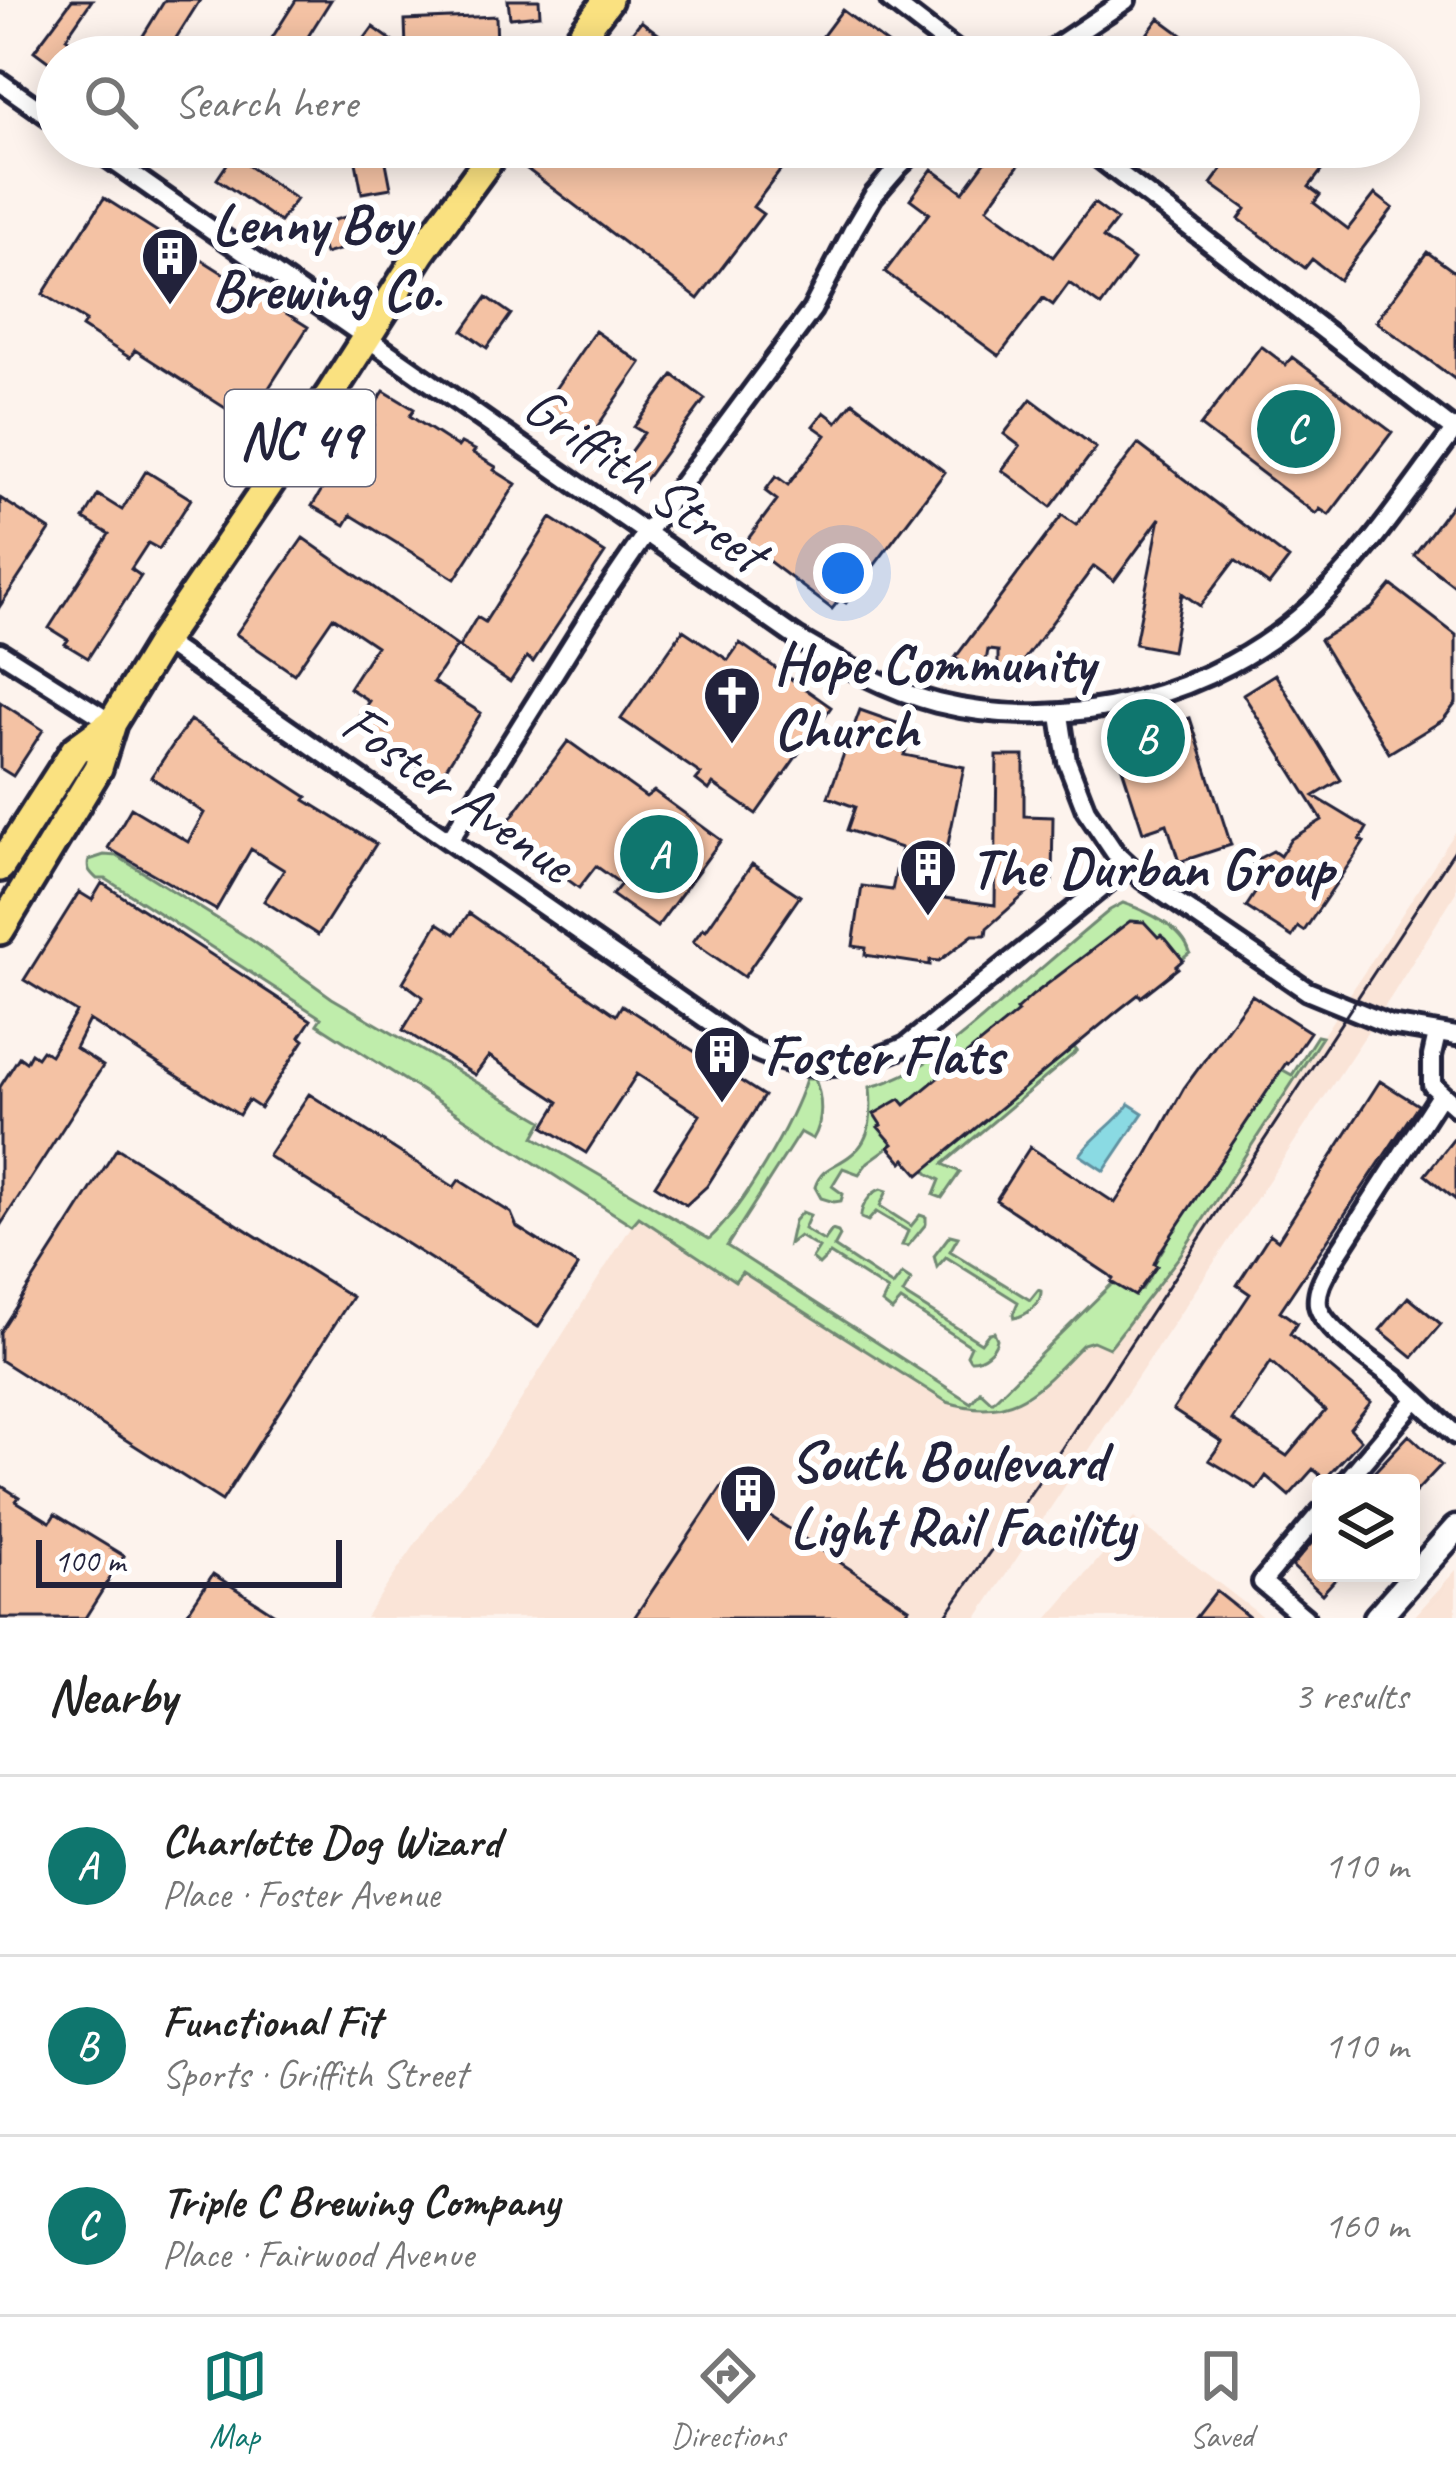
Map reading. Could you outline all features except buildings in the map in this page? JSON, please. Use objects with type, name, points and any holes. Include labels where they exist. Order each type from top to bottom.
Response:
[{"type":"main road","points":[[581,36],[608,0]]},
{"type":"main road","name":"NC 49","points":[[0,929],[98,768],[112,723],[162,640],[422,252],[484,168]]},
{"type":"main road","name":"NC 49","points":[[0,867],[75,750],[112,723]]},
{"type":"main road","points":[[1377,1618],[1456,1529]]},
{"type":"street","points":[[890,0],[937,36]]},
{"type":"street","points":[[1072,36],[1126,0]]},
{"type":"street","points":[[0,82],[36,107]]},
{"type":"street","name":"Griffith Street","points":[[123,168],[796,638],[871,678],[938,703],[1003,715],[1060,715],[1175,688],[1236,661],[1276,637],[1339,578],[1455,429]]},
{"type":"street","points":[[450,839],[646,533],[812,310],[873,196],[896,168]]},
{"type":"street","points":[[1113,168],[1455,429]]},
{"type":"street","name":"Foster Avenue","points":[[162,640],[739,1042],[783,1061],[830,1068],[877,1060],[918,1039],[1128,866]]},
{"type":"street","points":[[0,652],[112,723]]},
{"type":"street","points":[[1060,715],[1067,761],[1085,810],[1128,866],[1307,991],[1390,1025],[1446,1035],[1430,1073],[1432,1085],[1456,1107]]},
{"type":"street","points":[[1440,1095],[1333,1261],[1317,1302],[1336,1331],[1456,1435]]},
{"type":"street","points":[[1353,1474],[1416,1399]]},
{"type":"street","points":[[1305,1618],[1262,1582],[1312,1523]]},
{"type":"shaded area","points":[[1456,831],[1456,892],[977,1618],[365,1618],[434,1517],[486,1455],[638,1216],[735,1280],[741,1272],[956,1406],[1007,1406],[1032,1395],[1088,1341],[1114,1342],[1179,1257]]},
{"type":"shaded area","points":[[1134,1518],[1264,1618],[1048,1618]]},
{"type":"shaded area","points":[[1456,1570],[1456,1618],[1413,1618]]},
{"type":"green space","points":[[117,856],[253,941],[332,998],[543,1121],[534,1137],[709,1239],[765,1164],[806,1079],[815,1079],[821,1109],[813,1139],[800,1132],[727,1246],[971,1403],[980,1391],[992,1402],[1113,1283],[1126,1291],[1142,1289],[1175,1225],[1281,1069],[1292,1075],[1317,1036],[1322,1037],[1179,1257],[1109,1348],[1093,1341],[1083,1344],[1024,1397],[991,1408],[971,1407],[947,1402],[742,1272],[735,1281],[639,1217],[632,1225],[317,1024],[321,1018],[106,879],[97,879],[89,860]]},
{"type":"green space","points":[[1123,903],[1172,928],[1190,953],[1073,1046],[1077,1051],[943,1164],[960,1172],[942,1198],[934,1195],[940,1180],[885,1127],[893,1144],[859,1174],[843,1168],[832,1186],[843,1194],[841,1201],[821,1198],[815,1187],[822,1175],[864,1140],[871,1114],[870,1087],[909,1072],[944,1050]]},
{"type":"green space","points":[[881,1189],[887,1191],[880,1206],[911,1226],[920,1215],[926,1217],[926,1224],[908,1246],[902,1245],[908,1231],[876,1212],[868,1221],[861,1218],[867,1200]]},
{"type":"green space","points":[[802,1212],[810,1215],[804,1229],[824,1241],[832,1230],[838,1232],[834,1247],[893,1286],[902,1274],[911,1280],[903,1294],[981,1343],[994,1332],[994,1347],[970,1360],[971,1346],[901,1301],[892,1311],[882,1303],[888,1291],[830,1254],[819,1265],[812,1259],[819,1248],[799,1236],[789,1244],[794,1221]]},
{"type":"green space","points":[[950,1235],[958,1237],[950,1251],[1030,1300],[1041,1291],[1036,1305],[1014,1318],[1018,1302],[946,1257],[937,1267],[934,1256]]},
{"type":"water","points":[[1129,1104],[1143,1113],[1104,1171],[1080,1155]]},
{"type":"tram line","points":[[944,1618],[1062,1448],[1456,848]]},
{"type":"place","name":"Lenny Boy Brewing Co.","points":[[170,307]]},
{"type":"place","name":"Triple C Brewing Company","points":[[1296,429]]},
{"type":"place","name":"Functional Fit","points":[[1146,738]]},
{"type":"place","name":"Hope Community Church","points":[[732,746]]},
{"type":"place","name":"Charlotte Dog Wizard","points":[[659,854]]},
{"type":"place","name":"The Durban Group","points":[[928,918]]},
{"type":"place","name":"Foster Flats","points":[[722,1105]]},
{"type":"place","name":"South Boulevard Light Rail Facility","points":[[748,1544]]}]
